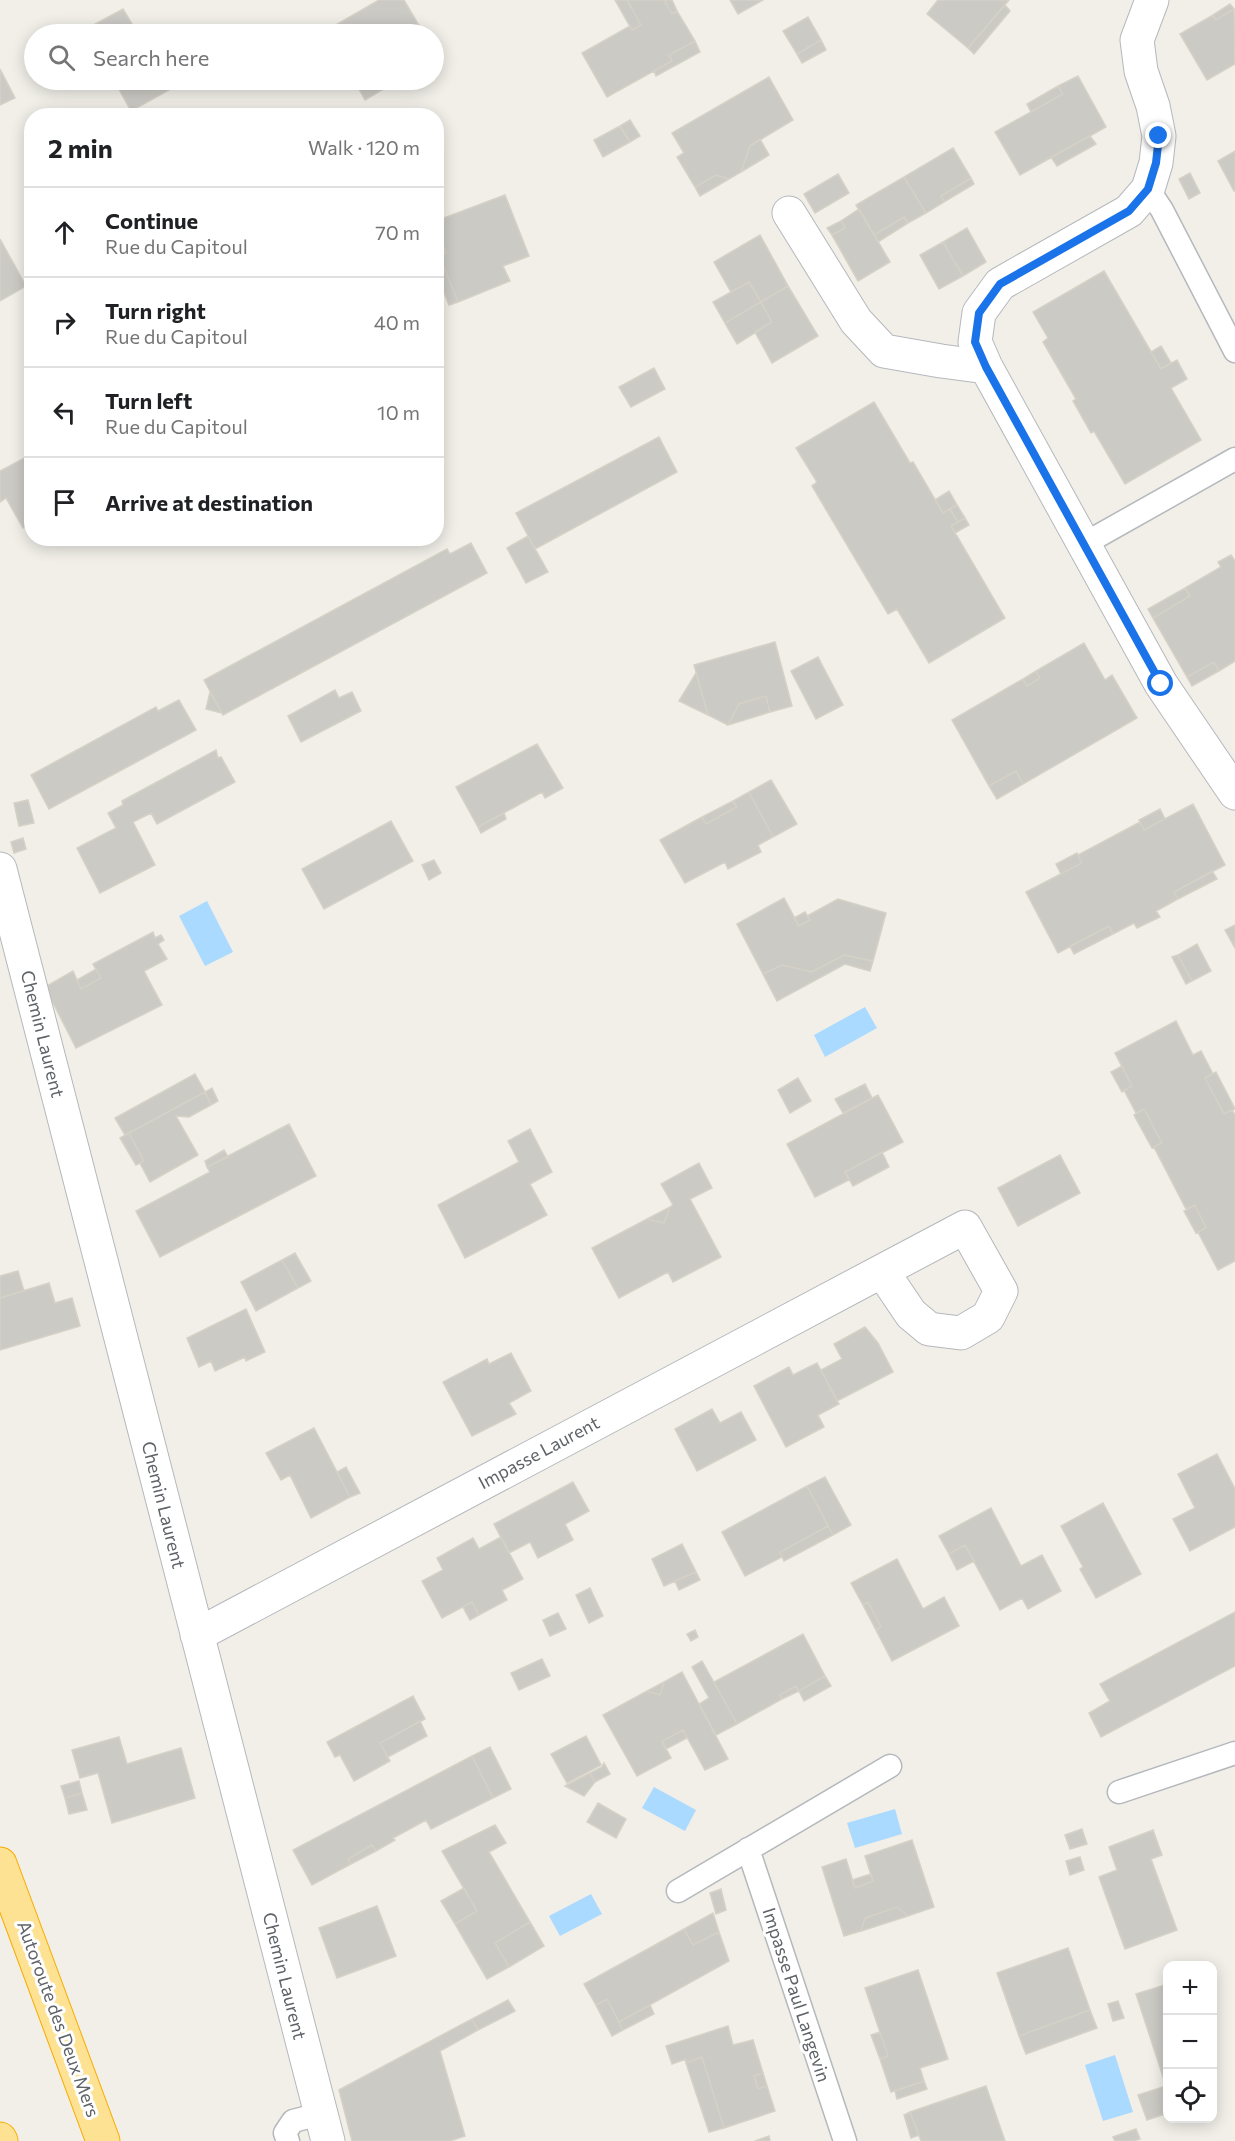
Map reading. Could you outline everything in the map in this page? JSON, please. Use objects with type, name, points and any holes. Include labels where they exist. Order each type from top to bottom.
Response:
[{"type":"highway","name":"Autoroute des Deux Mers","points":[[0,1864],[103,2141]]},
{"type":"street","points":[[1152,0],[1137,40],[1141,71],[1153,106],[1159,136],[1156,163],[1148,189],[1129,211],[1000,284],[979,313],[975,342],[986,367],[1161,684],[1235,793]]},
{"type":"street","points":[[789,213],[856,321],[884,351],[986,367]]},
{"type":"street","name":"Chemin Laurent","points":[[0,869],[324,2127]]},
{"type":"street","name":"Impasse Laurent","points":[[196,1635],[882,1271]]},
{"type":"lane","points":[[1148,189],[1162,210],[1235,351]]},
{"type":"lane","points":[[1084,544],[1235,459]]},
{"type":"lane","points":[[1119,1792],[1235,1753]]},
{"type":"lane","points":[[678,1891],[890,1766]]},
{"type":"lane","name":"Impasse Paul Langevin","points":[[748,1849],[844,2141]]},
{"type":"lane","points":[[288,2141],[285,2133],[293,2121],[324,2127]]},
{"type":"water","points":[[207,901],[233,952],[205,966],[179,916]]},
{"type":"water","points":[[865,1007],[877,1028],[825,1057],[814,1035]]},
{"type":"water","points":[[654,1787],[696,1810],[685,1831],[642,1808]]},
{"type":"water","points":[[895,1809],[902,1834],[855,1848],[847,1823]]},
{"type":"water","points":[[591,1894],[602,1914],[560,1936],[549,1916]]},
{"type":"water","points":[[1115,2055],[1133,2112],[1103,2121],[1085,2065]]},
{"type":"building","points":[[379,0],[404,0],[418,24],[337,24]]},
{"type":"building","points":[[615,0],[627,0],[641,25],[632,30]]},
{"type":"building","points":[[627,0],[668,0],[665,2],[672,14],[677,11],[695,41],[669,55],[672,61],[607,97],[582,53],[630,26],[632,30],[641,25]]},
{"type":"building","points":[[672,0],[677,11],[672,14],[665,2]]},
{"type":"building","points":[[730,0],[763,0],[738,14]]},
{"type":"building","points":[[938,0],[1009,0],[968,48],[927,14]]},
{"type":"building","points":[[1230,4],[1234,9],[1216,20],[1213,15]]},
{"type":"building","points":[[1005,5],[1010,11],[974,54],[968,48]]},
{"type":"building","points":[[123,9],[132,24],[95,24]]},
{"type":"building","points":[[1234,9],[1235,64],[1207,80],[1180,34],[1213,15],[1216,20]]},
{"type":"building","points":[[808,17],[821,40],[797,54],[783,31]]},
{"type":"building","points":[[821,40],[826,50],[802,63],[797,54]]},
{"type":"building","points":[[695,41],[700,52],[656,76],[654,71],[672,61],[669,55]]},
{"type":"building","points":[[0,69],[15,98],[0,105]]},
{"type":"building","points":[[1078,76],[1106,127],[1020,175],[995,132],[1063,94],[1058,86]]},
{"type":"building","points":[[769,77],[793,120],[750,146],[741,172],[729,179],[716,175],[695,187],[677,157],[684,153],[672,133]]},
{"type":"building","points":[[1058,86],[1063,94],[1031,112],[1027,104]]},
{"type":"building","points":[[119,90],[169,90],[136,108],[129,108]]},
{"type":"building","points":[[360,90],[382,90],[365,100]]},
{"type":"building","points":[[630,120],[640,136],[630,142],[620,126]]},
{"type":"building","points":[[620,126],[630,142],[603,157],[594,140]]},
{"type":"building","points":[[1090,136],[1096,144],[1057,166],[1051,157]]},
{"type":"building","points":[[760,139],[769,155],[741,172],[750,146]]},
{"type":"building","points":[[953,148],[971,178],[941,196],[944,202],[926,213],[904,177]]},
{"type":"building","points":[[1235,151],[1235,190],[1234,191],[1218,161]]},
{"type":"building","points":[[1190,173],[1200,193],[1189,199],[1179,179]]},
{"type":"building","points":[[838,174],[849,193],[815,213],[804,194]]},
{"type":"building","points":[[716,175],[729,179],[700,196],[695,187]]},
{"type":"building","points":[[904,177],[926,213],[908,223],[904,217],[874,235],[856,205]]},
{"type":"building","points":[[971,178],[974,184],[944,202],[941,196]]},
{"type":"building","points":[[505,195],[529,256],[503,266],[510,281],[458,302],[444,267],[444,254],[446,253],[444,218]]},
{"type":"building","points":[[859,209],[890,262],[858,281],[832,235],[845,228],[841,221]]},
{"type":"building","points":[[904,217],[908,223],[878,242],[874,235]]},
{"type":"building","points":[[841,221],[845,228],[832,235],[827,228]]},
{"type":"building","points":[[967,228],[986,262],[963,276],[943,242]]},
{"type":"building","points":[[760,235],[788,286],[761,302],[749,282],[731,292],[714,262]]},
{"type":"building","points":[[0,239],[24,282],[24,287],[0,301]]},
{"type":"building","points":[[943,242],[963,276],[939,289],[920,255]]},
{"type":"building","points":[[444,267],[458,302],[449,305],[444,292]]},
{"type":"building","points":[[1104,271],[1161,369],[1177,360],[1187,379],[1171,388],[1201,440],[1125,484],[1094,431],[1091,433],[1073,401],[1076,399],[1043,342],[1048,338],[1033,312]]},
{"type":"building","points":[[749,282],[761,302],[725,323],[713,302]]},
{"type":"building","points":[[788,286],[818,336],[772,363],[755,332],[772,322],[761,302]]},
{"type":"building","points":[[761,302],[772,322],[737,344],[725,323]]},
{"type":"building","points":[[1161,346],[1171,363],[1161,369],[1151,352]]},
{"type":"building","points":[[654,368],[665,389],[631,407],[619,387]]},
{"type":"building","points":[[874,402],[943,513],[950,509],[958,522],[951,526],[1005,618],[929,663],[897,609],[888,614],[812,486],[817,482],[796,448]]},
{"type":"building","points":[[659,437],[677,472],[535,549],[516,513]]},
{"type":"building","points":[[24,458],[23,528],[6,498],[0,502],[0,471]]},
{"type":"building","points":[[949,491],[957,505],[943,513],[935,500]]},
{"type":"building","points":[[957,505],[965,518],[958,522],[950,509]]},
{"type":"building","points":[[965,518],[969,525],[955,533],[951,526]]},
{"type":"building","points":[[528,536],[548,572],[526,583],[507,548]]},
{"type":"building","points":[[471,543],[487,573],[223,715],[204,680],[447,549],[450,554]]},
{"type":"building","points":[[1231,555],[1235,561],[1235,661],[1219,671],[1214,662],[1187,677],[1153,618],[1190,596],[1185,588],[1221,567],[1218,562]]},
{"type":"building","points":[[1185,588],[1190,596],[1153,618],[1148,609]]},
{"type":"building","points":[[775,642],[792,706],[770,712],[766,696],[739,704],[728,725],[708,715],[694,665]]},
{"type":"building","points":[[1084,643],[1105,680],[1112,675],[1137,718],[1023,784],[1016,771],[989,786],[952,720],[1023,679],[1027,686],[1040,678],[1036,671]]},
{"type":"building","points":[[818,657],[843,705],[816,719],[791,671]]},
{"type":"building","points":[[1214,662],[1219,671],[1192,686],[1187,677]]},
{"type":"building","points":[[1036,671],[1040,678],[1027,686],[1023,679]]},
{"type":"building","points":[[696,673],[708,715],[679,701]]},
{"type":"building","points":[[335,690],[339,698],[352,692],[361,711],[301,742],[288,716]]},
{"type":"building","points":[[210,692],[222,713],[206,709]]},
{"type":"building","points":[[766,696],[770,712],[728,725],[739,704]]},
{"type":"building","points":[[179,700],[196,730],[49,809],[31,775],[156,707],[158,711]]},
{"type":"building","points":[[537,744],[563,788],[545,798],[542,792],[478,827],[456,787]]},
{"type":"building","points":[[216,750],[218,758],[221,757],[235,782],[157,824],[151,813],[133,822],[155,865],[100,893],[77,848],[116,828],[108,813],[123,805],[122,801]]},
{"type":"building","points":[[1016,771],[1023,784],[997,799],[989,786]]},
{"type":"building","points":[[771,780],[797,824],[773,837],[749,792]]},
{"type":"building","points":[[749,792],[773,837],[758,845],[761,852],[728,869],[725,862],[685,883],[660,840],[702,817],[706,824],[737,807],[733,801]]},
{"type":"building","points":[[28,800],[34,823],[19,826],[14,803]]},
{"type":"building","points":[[733,801],[737,807],[706,824],[702,817]]},
{"type":"building","points":[[1193,804],[1225,865],[1174,892],[1178,899],[1156,911],[1160,917],[1137,928],[1134,923],[1113,934],[1109,926],[1058,953],[1026,892],[1082,863],[1078,855],[1140,822],[1144,830]]},
{"type":"building","points":[[1160,809],[1165,819],[1144,830],[1139,820]]},
{"type":"building","points":[[504,813],[506,819],[481,833],[478,827]]},
{"type":"building","points":[[391,821],[413,861],[324,909],[302,869]]},
{"type":"building","points":[[23,838],[26,849],[14,853],[11,842]]},
{"type":"building","points":[[1077,853],[1082,863],[1061,874],[1056,864]]},
{"type":"building","points":[[434,860],[441,873],[429,880],[422,865]]},
{"type":"building","points":[[1212,871],[1217,879],[1178,899],[1174,892]]},
{"type":"building","points":[[784,898],[799,926],[810,920],[807,916],[838,899],[886,913],[873,961],[844,955],[812,972],[782,965],[763,974],[737,924]]},
{"type":"building","points":[[805,912],[810,920],[799,926],[794,918]]},
{"type":"building","points":[[1235,925],[1235,948],[1225,930]]},
{"type":"building","points":[[1109,926],[1113,934],[1074,954],[1070,946]]},
{"type":"building","points":[[153,932],[155,938],[161,935],[164,940],[158,944],[167,959],[144,971],[162,1005],[76,1048],[45,987],[73,971],[81,989],[101,978],[93,964]]},
{"type":"building","points":[[1197,944],[1211,971],[1192,981],[1178,955]]},
{"type":"building","points":[[844,955],[873,961],[870,971],[845,964],[777,1001],[763,974],[782,965],[812,972]]},
{"type":"building","points":[[1178,955],[1192,981],[1186,984],[1172,957]]},
{"type":"building","points":[[96,969],[101,978],[81,989],[77,980]]},
{"type":"building","points":[[1176,1021],[1193,1055],[1201,1051],[1213,1074],[1205,1078],[1224,1114],[1232,1110],[1235,1115],[1235,1261],[1218,1270],[1198,1232],[1206,1228],[1195,1205],[1186,1209],[1154,1147],[1162,1143],[1144,1109],[1136,1113],[1124,1090],[1132,1086],[1115,1053]]},
{"type":"building","points":[[1122,1066],[1132,1086],[1122,1092],[1111,1072]]},
{"type":"building","points":[[1216,1072],[1235,1109],[1224,1114],[1205,1078]]},
{"type":"building","points":[[195,1074],[205,1092],[125,1135],[115,1118]]},
{"type":"building","points":[[798,1078],[811,1101],[790,1113],[778,1090]]},
{"type":"building","points":[[865,1084],[872,1098],[843,1113],[835,1099]]},
{"type":"building","points":[[212,1088],[218,1101],[211,1105],[205,1092]]},
{"type":"building","points":[[205,1092],[211,1105],[189,1117],[176,1116],[198,1155],[150,1182],[140,1163],[144,1161],[129,1133]]},
{"type":"building","points":[[878,1095],[903,1142],[845,1172],[849,1180],[815,1197],[787,1144]]},
{"type":"building","points":[[1144,1109],[1162,1143],[1152,1148],[1134,1115]]},
{"type":"building","points":[[289,1124],[316,1176],[160,1257],[136,1211],[210,1172],[207,1167]]},
{"type":"building","points":[[530,1129],[552,1172],[530,1184],[547,1215],[465,1258],[438,1205],[519,1162],[508,1141]]},
{"type":"building","points":[[129,1133],[144,1161],[136,1165],[120,1138]]},
{"type":"building","points":[[224,1150],[228,1157],[207,1167],[205,1161]]},
{"type":"building","points":[[882,1152],[889,1167],[853,1186],[845,1172]]},
{"type":"building","points":[[1060,1155],[1080,1193],[1018,1226],[998,1188]]},
{"type":"building","points":[[699,1163],[712,1188],[690,1199],[721,1257],[673,1282],[668,1272],[619,1298],[592,1248],[647,1219],[664,1223],[673,1205],[661,1184]]},
{"type":"building","points":[[1195,1205],[1206,1228],[1196,1233],[1184,1211]]},
{"type":"building","points":[[670,1207],[664,1223],[647,1219]]},
{"type":"building","points":[[295,1253],[311,1281],[298,1288],[282,1260]]},
{"type":"building","points":[[282,1260],[298,1288],[256,1311],[241,1282]]},
{"type":"building","points":[[18,1271],[24,1291],[0,1298],[0,1276]]},
{"type":"building","points":[[49,1283],[55,1303],[72,1298],[80,1326],[0,1350],[0,1298]]},
{"type":"building","points":[[246,1309],[265,1352],[246,1361],[245,1357],[215,1371],[211,1361],[199,1367],[187,1338]]},
{"type":"building","points":[[865,1327],[878,1343],[893,1372],[837,1401],[821,1370],[842,1359],[834,1344]]},
{"type":"building","points":[[511,1353],[531,1391],[509,1403],[516,1414],[472,1436],[443,1382],[487,1359],[489,1364]]},
{"type":"building","points":[[817,1363],[839,1404],[818,1415],[824,1427],[786,1447],[754,1386],[789,1367],[793,1375]]},
{"type":"building","points":[[712,1409],[720,1423],[741,1412],[756,1440],[697,1471],[675,1429]]},
{"type":"building","points":[[314,1428],[350,1497],[311,1518],[290,1475],[281,1480],[266,1453]]},
{"type":"building","points":[[1217,1454],[1235,1489],[1235,1527],[1190,1551],[1173,1519],[1195,1508],[1178,1474]]},
{"type":"building","points":[[346,1467],[360,1493],[350,1497],[337,1472]]},
{"type":"building","points":[[825,1477],[851,1525],[833,1535],[807,1486]]},
{"type":"building","points":[[573,1482],[589,1511],[565,1524],[573,1540],[538,1558],[530,1542],[509,1553],[494,1524]]},
{"type":"building","points":[[807,1486],[828,1526],[780,1552],[782,1557],[745,1576],[722,1532]]},
{"type":"building","points":[[1103,1503],[1141,1574],[1096,1598],[1080,1569],[1083,1567],[1061,1526]]},
{"type":"building","points":[[991,1508],[1021,1566],[1042,1555],[1061,1591],[1028,1609],[1022,1598],[1000,1610],[965,1545],[949,1554],[939,1536]]},
{"type":"building","points":[[828,1526],[833,1535],[784,1561],[780,1552]]},
{"type":"building","points":[[501,1537],[523,1579],[502,1590],[507,1600],[479,1615],[472,1602],[442,1618],[422,1581],[443,1570],[437,1558],[473,1538],[479,1549]]},
{"type":"building","points":[[682,1544],[696,1572],[664,1586],[652,1559]]},
{"type":"building","points":[[965,1545],[974,1561],[957,1570],[949,1554]]},
{"type":"building","points":[[897,1559],[923,1609],[944,1597],[959,1626],[892,1661],[876,1630],[881,1627],[868,1602],[863,1605],[851,1583]]},
{"type":"building","points":[[696,1572],[700,1580],[679,1590],[675,1581]]},
{"type":"building","points":[[590,1588],[603,1616],[589,1623],[576,1595]]},
{"type":"building","points":[[472,1602],[479,1615],[470,1620],[463,1607]]},
{"type":"building","points":[[868,1602],[881,1627],[876,1630],[863,1605]]},
{"type":"building","points":[[1235,1612],[1235,1666],[1101,1737],[1089,1713],[1110,1701],[1100,1684]]},
{"type":"building","points":[[558,1613],[566,1629],[550,1636],[543,1620]]},
{"type":"building","points":[[695,1630],[698,1637],[691,1641],[687,1634]]},
{"type":"building","points":[[803,1634],[825,1676],[799,1691],[796,1686],[780,1695],[782,1699],[737,1724],[714,1682]]},
{"type":"building","points":[[542,1659],[550,1676],[519,1690],[511,1673]]},
{"type":"building","points":[[702,1661],[737,1724],[716,1735],[699,1704],[709,1698],[692,1667]]},
{"type":"building","points":[[682,1672],[728,1759],[705,1770],[683,1730],[662,1741],[671,1758],[637,1776],[603,1715],[647,1691],[660,1695],[664,1682]]},
{"type":"building","points":[[825,1676],[831,1686],[804,1701],[799,1691]]},
{"type":"building","points":[[664,1682],[660,1695],[647,1691]]},
{"type":"building","points":[[796,1686],[799,1691],[782,1699],[780,1695]]},
{"type":"building","points":[[413,1696],[425,1719],[380,1743],[390,1761],[354,1781],[340,1755],[335,1757],[327,1742]]},
{"type":"building","points":[[420,1721],[427,1736],[388,1757],[380,1743]]},
{"type":"building","points":[[683,1730],[687,1738],[666,1749],[662,1741]]},
{"type":"building","points":[[586,1736],[601,1765],[567,1783],[551,1754]]},
{"type":"building","points":[[119,1737],[127,1764],[181,1748],[195,1798],[112,1823],[98,1773],[80,1778],[72,1750]]},
{"type":"building","points":[[490,1747],[511,1789],[493,1798],[472,1756]]},
{"type":"building","points":[[472,1756],[493,1798],[431,1829],[426,1820],[393,1838],[395,1840],[376,1851],[372,1845],[348,1859],[351,1864],[312,1885],[293,1850]]},
{"type":"building","points":[[604,1763],[610,1774],[595,1782],[590,1773],[602,1767]]},
{"type":"building","points":[[590,1773],[595,1782],[584,1796],[565,1786]]},
{"type":"building","points":[[79,1781],[82,1793],[65,1798],[61,1786]]},
{"type":"building","points":[[82,1793],[87,1810],[69,1814],[65,1798]]},
{"type":"building","points":[[598,1803],[626,1819],[616,1838],[587,1822]]},
{"type":"building","points":[[495,1825],[506,1843],[489,1852],[530,1922],[495,1943],[509,1967],[487,1979],[455,1924],[477,1911],[442,1851]]},
{"type":"building","points":[[1082,1829],[1087,1844],[1070,1849],[1065,1835]]},
{"type":"building","points":[[1153,1830],[1162,1855],[1151,1859],[1177,1930],[1125,1949],[1099,1877],[1117,1870],[1109,1847]]},
{"type":"building","points":[[912,1840],[934,1907],[908,1916],[897,1907],[865,1918],[861,1931],[844,1936],[822,1867],[846,1859],[855,1888],[873,1881],[865,1856]]},
{"type":"building","points":[[372,1845],[376,1851],[351,1864],[348,1859]]},
{"type":"building","points":[[1080,1857],[1084,1870],[1070,1875],[1066,1861]]},
{"type":"building","points":[[871,1874],[873,1881],[855,1888],[852,1880]]},
{"type":"building","points":[[464,1888],[477,1911],[455,1924],[441,1901]]},
{"type":"building","points":[[721,1889],[726,1910],[716,1914],[710,1893]]},
{"type":"building","points":[[377,1906],[396,1956],[337,1978],[319,1928]]},
{"type":"building","points":[[897,1907],[908,1916],[861,1931],[865,1918]]},
{"type":"building","points":[[713,1913],[719,1932],[693,1945],[684,1929]]},
{"type":"building","points":[[530,1922],[544,1946],[509,1967],[495,1943]]},
{"type":"building","points":[[684,1929],[693,1945],[719,1932],[729,1961],[619,2022],[607,1999],[596,2005],[584,1984]]},
{"type":"building","points":[[1068,1948],[1090,2010],[1019,2036],[997,1973]]},
{"type":"building","points":[[918,1970],[948,2059],[920,2068],[924,2081],[891,2092],[880,2059],[888,2056],[865,1988]]},
{"type":"building","points":[[1163,1986],[1163,2077],[1136,1994]]},
{"type":"building","points":[[607,1999],[623,2030],[612,2036],[596,2005]]},
{"type":"building","points":[[508,2000],[515,2011],[478,2030],[472,2019]]},
{"type":"building","points":[[1118,2001],[1124,2018],[1113,2021],[1108,2004]]},
{"type":"building","points":[[650,2005],[654,2014],[623,2030],[619,2022]]},
{"type":"building","points":[[1090,2010],[1097,2028],[1026,2054],[1019,2036]]},
{"type":"building","points":[[472,2019],[478,2030],[440,2051],[465,2136],[450,2141],[352,2141],[339,2090]]},
{"type":"building","points":[[728,2026],[733,2045],[753,2040],[763,2073],[754,2076],[758,2089],[767,2086],[775,2111],[724,2128],[702,2057],[686,2063],[686,2059],[672,2064],[666,2046]]},
{"type":"building","points":[[880,2032],[888,2056],[880,2059],[871,2035]]},
{"type":"building","points":[[702,2057],[724,2128],[709,2132],[686,2063]]},
{"type":"building","points":[[763,2073],[767,2086],[758,2089],[754,2076]]},
{"type":"building","points":[[924,2081],[927,2089],[897,2099],[895,2091]]},
{"type":"building","points":[[986,2086],[1005,2141],[921,2141],[910,2112]]},
{"type":"building","points":[[1163,2087],[1163,2115],[1147,2120],[1138,2095]]},
{"type":"building","points":[[910,2112],[919,2135],[911,2138],[904,2115]]},
{"type":"building","points":[[1136,2129],[1140,2139],[1115,2141],[1113,2137]]},
{"type":"building","points":[[769,2136],[770,2141],[755,2141]]},
{"type":"route","points":[[1159,136],[1156,163],[1148,189],[1129,211],[1000,284],[979,313],[975,342],[986,367],[1161,684]]}]
